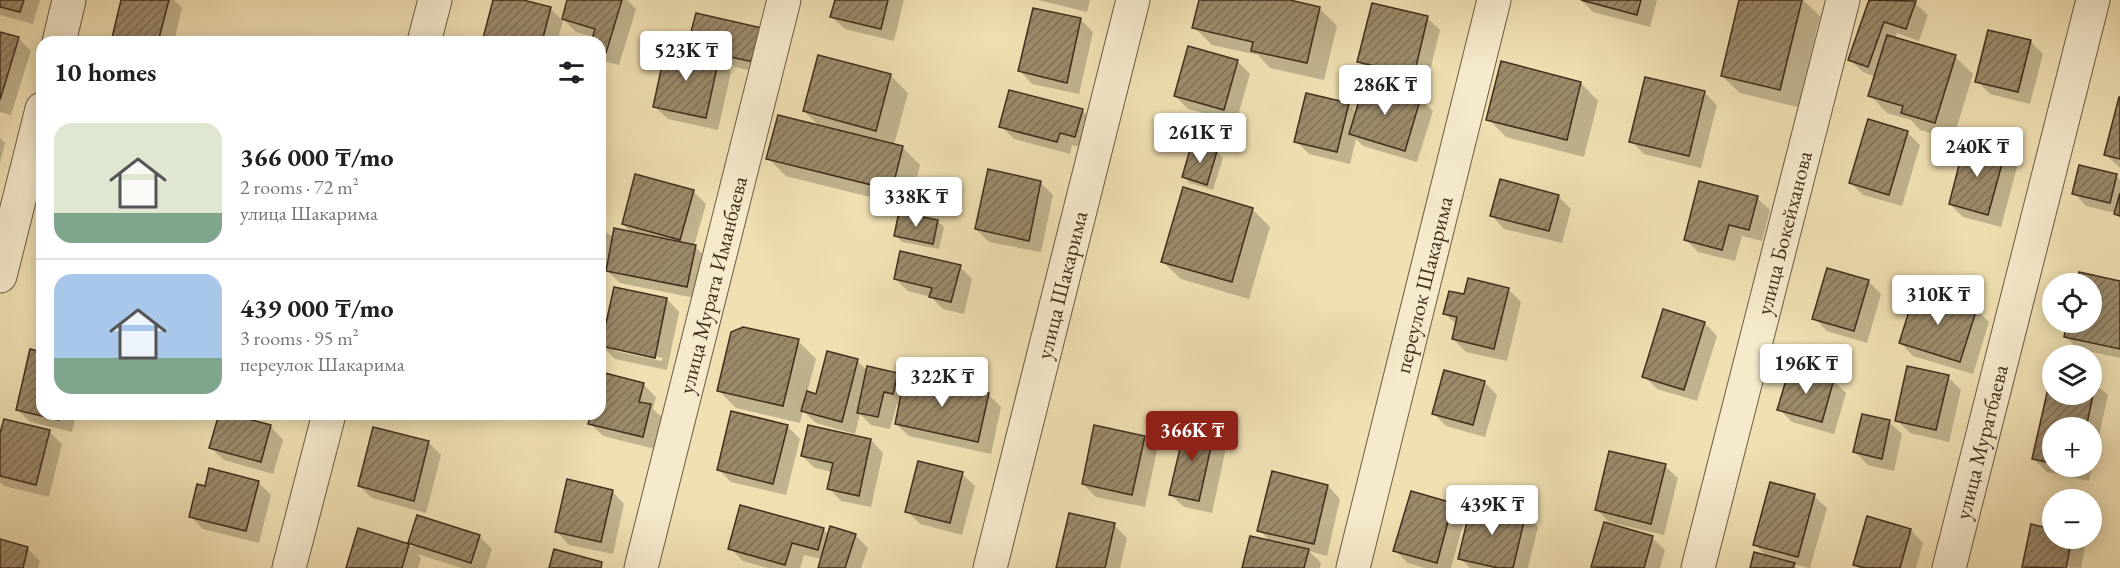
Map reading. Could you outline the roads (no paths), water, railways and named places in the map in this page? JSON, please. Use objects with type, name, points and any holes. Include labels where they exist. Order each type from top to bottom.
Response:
[{"type":"street","points":[[60,36],[69,0]]},
{"type":"street","points":[[426,36],[435,0]]},
{"type":"street","name":"улица Мурата Иманбаева","points":[[641,568],[784,0]]},
{"type":"street","name":"улица Шакарима","points":[[990,568],[1133,0]]},
{"type":"street","name":"переулок Шакарима","points":[[1353,568],[1494,0]]},
{"type":"street","name":"улица Бокейханова","points":[[1698,568],[1843,0]]},
{"type":"street","name":"улица Муратбаева","points":[[1949,568],[2093,0]]},
{"type":"street","points":[[0,276],[36,133]]},
{"type":"street","points":[[289,568],[327,420]]}]
